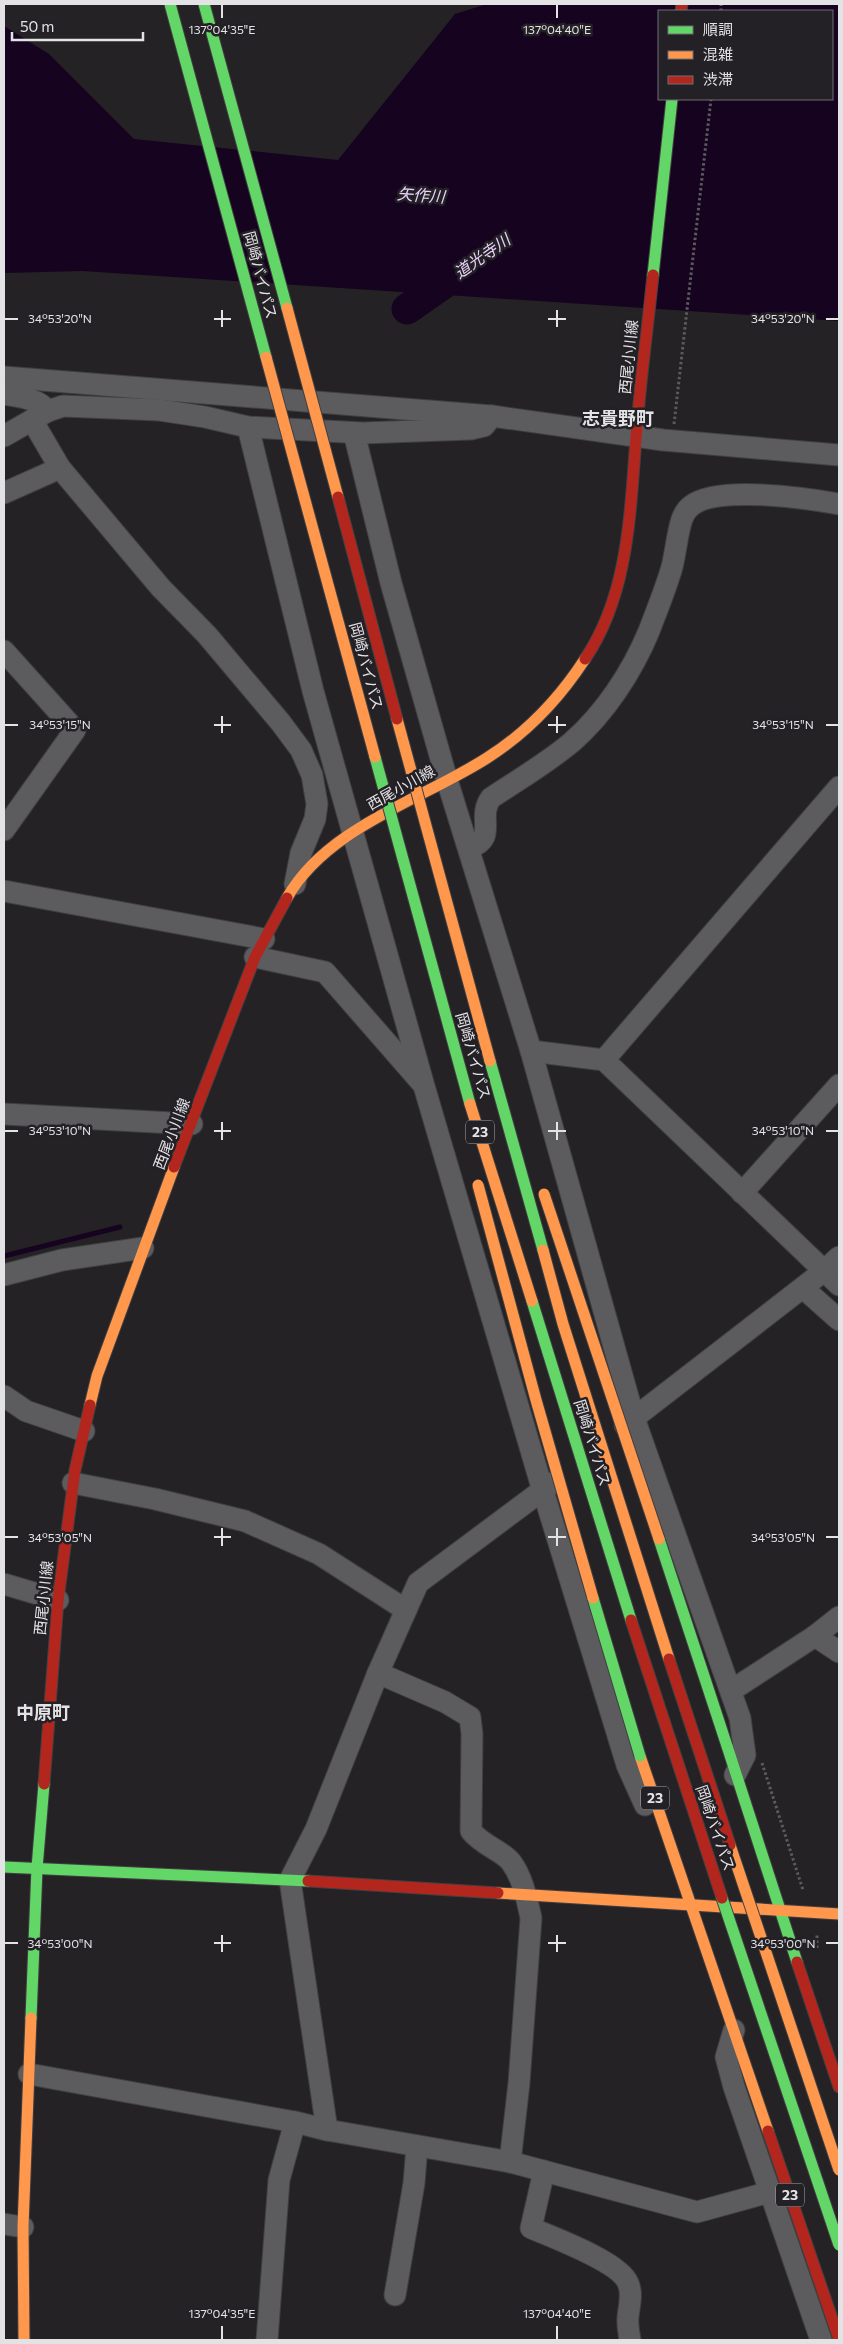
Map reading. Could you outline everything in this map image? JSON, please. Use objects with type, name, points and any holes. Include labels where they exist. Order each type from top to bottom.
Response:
[{"type":"main road","name":"岡崎バイパス","points":[[170,4],[458,1064],[656,1702],[839,2246]]},
{"type":"main road","name":"岡崎バイパス","points":[[204,4],[240,130],[505,1119],[563,1324],[681,1697],[839,2170]]},
{"type":"main road","name":"西尾小川線","points":[[24,2340],[14,2226],[29,2074],[37,1868],[58,1600],[73,1483],[97,1376],[144,1248],[260,948],[295,884],[320,858],[353,832],[487,758],[534,723],[564,691],[597,642],[618,588],[625,553],[636,429],[672,100]]},
{"type":"main road","points":[[452,1084],[458,1064]]},
{"type":"main road","name":"23","points":[[505,1119],[524,1137]]},
{"type":"main road","name":"23","points":[[476,1178],[517,1337],[567,1516],[640,1756],[839,2339]]},
{"type":"main road","points":[[540,1182],[581,1300],[735,1775],[803,1972],[839,2087]]},
{"type":"main road","points":[[4,1867],[290,1880],[691,1903],[839,1914]]},
{"type":"street","points":[[4,377],[636,429],[663,440],[835,455]]},
{"type":"street","points":[[4,394],[34,400],[44,406],[40,415],[60,468],[161,588],[207,635],[281,723],[301,750],[312,775],[318,804],[315,820],[301,853],[295,884]]},
{"type":"street","points":[[4,436],[40,415],[63,406],[159,410],[205,417],[248,427],[354,432],[471,429],[484,426],[492,416]]},
{"type":"street","points":[[248,427],[313,691],[424,1086],[542,1491],[627,1765],[650,1817],[669,1840]]},
{"type":"street","points":[[354,432],[391,584],[447,780],[532,1051],[634,1418],[732,1690],[740,1718],[745,1755],[735,1775]]},
{"type":"street","points":[[4,493],[60,468]]},
{"type":"street","points":[[469,848],[482,843],[485,839],[486,809],[491,798],[572,742],[596,718],[616,690],[635,660],[660,604],[671,569],[682,518],[690,506],[701,499],[761,495],[839,504]]},
{"type":"street","points":[[4,651],[74,730],[4,830]]},
{"type":"street","points":[[604,1060],[839,787]]},
{"type":"street","points":[[4,892],[260,948],[325,972],[424,1086]]},
{"type":"street","points":[[327,2130],[290,1880],[316,1829],[378,1674],[418,1583],[542,1491],[803,1288],[834,1271],[742,1193],[604,1060],[532,1051]]},
{"type":"street","points":[[742,1193],[839,1085]]},
{"type":"street","points":[[4,1114],[192,1124]]},
{"type":"street","points":[[4,1275],[62,1260],[144,1248]]},
{"type":"street","points":[[803,1288],[839,1320]]},
{"type":"street","points":[[4,1396],[26,1411],[84,1431]]},
{"type":"street","points":[[73,1483],[154,1499],[245,1521],[319,1554],[406,1610]]},
{"type":"street","points":[[4,1584],[58,1600]]},
{"type":"street","points":[[732,1690],[815,1636],[839,1616]]},
{"type":"street","points":[[815,1636],[839,1652]]},
{"type":"street","points":[[378,1674],[445,1702],[470,1717],[472,1734],[471,1831],[479,1841],[511,1862],[526,1894],[531,1918],[519,2083],[510,2162]]},
{"type":"street","points":[[803,1972],[822,1994],[839,2045]]},
{"type":"street","points":[[734,2030],[726,2057],[821,2340]]},
{"type":"street","points":[[29,2074],[510,2162],[697,2212],[770,2192]]},
{"type":"street","points":[[267,2340],[279,2180],[295,2122]]},
{"type":"street","points":[[395,2295],[414,2183],[417,2146]]},
{"type":"street","points":[[544,2171],[531,2228],[577,2246],[613,2268],[628,2281],[631,2293],[627,2319],[630,2340]]},
{"type":"path","points":[[673,430],[711,100]]},
{"type":"path","points":[[759,1754],[818,1937],[816,1952]]},
{"type":"water","name":"矢作川","points":[[487,4],[839,4],[839,321],[83,271],[4,273],[4,26],[49,54],[134,139],[338,160],[455,14]]},
{"type":"waterway","name":"道光寺川","points":[[407,309],[463,270]]},
{"type":"waterway","points":[[4,1256],[120,1227]]},
{"type":"traffic: fast","points":[[170,4],[266,357]]},
{"type":"traffic: fast","points":[[204,4],[287,308]]},
{"type":"traffic: fast","points":[[653,275],[672,100]]},
{"type":"traffic: fast","points":[[375,757],[470,1104]]},
{"type":"traffic: fast","points":[[490,1061],[543,1250]]},
{"type":"traffic: fast","points":[[532,1301],[631,1620]]},
{"type":"traffic: fast","points":[[659,1539],[727,1746]]},
{"type":"traffic: fast","points":[[593,1598],[640,1756]]},
{"type":"traffic: fast","points":[[727,1746],[797,1962]]},
{"type":"traffic: fast","points":[[31,2018],[37,1868],[44,1784]]},
{"type":"traffic: fast","points":[[4,1867],[308,1881]]},
{"type":"traffic: fast","points":[[722,1898],[839,2245]]},
{"type":"traffic: slow","points":[[287,308],[338,497]]},
{"type":"traffic: slow","points":[[266,357],[375,757]]},
{"type":"traffic: slow","points":[[287,898],[304,874],[326,852],[351,834],[378,817],[462,773],[516,737],[542,714],[585,659]]},
{"type":"traffic: slow","points":[[397,719],[490,1061]]},
{"type":"traffic: slow","points":[[470,1104],[532,1301]]},
{"type":"traffic: slow","points":[[90,1405],[97,1376],[174,1167]]},
{"type":"traffic: slow","points":[[478,1185],[536,1400],[593,1598]]},
{"type":"traffic: slow","points":[[544,1194],[659,1539]]},
{"type":"traffic: slow","points":[[543,1250],[563,1324],[669,1659]]},
{"type":"traffic: slow","points":[[640,1756],[768,2131]]},
{"type":"traffic: slow","points":[[730,1845],[839,2170]]},
{"type":"traffic: slow","points":[[498,1893],[839,1914]]},
{"type":"traffic: slow","points":[[24,2340],[23,2227],[31,2018]]},
{"type":"traffic: jam","points":[[681,10],[682,4]]},
{"type":"traffic: jam","points":[[585,659],[600,633],[612,605],[626,547],[640,388],[653,275]]},
{"type":"traffic: jam","points":[[338,497],[397,719]]},
{"type":"traffic: jam","points":[[174,1167],[255,957],[287,898]]},
{"type":"traffic: jam","points":[[44,1784],[58,1600],[75,1470],[90,1405]]},
{"type":"traffic: jam","points":[[631,1620],[722,1898]]},
{"type":"traffic: jam","points":[[669,1659],[730,1845]]},
{"type":"traffic: jam","points":[[308,1881],[498,1893]]},
{"type":"traffic: jam","points":[[797,1962],[839,2087]]},
{"type":"traffic: jam","points":[[768,2131],[839,2339]]},
{"type":"district","name":"志貴野町","points":[[618,419]]},
{"type":"district","name":"中原町","points":[[43,1713]]}]
